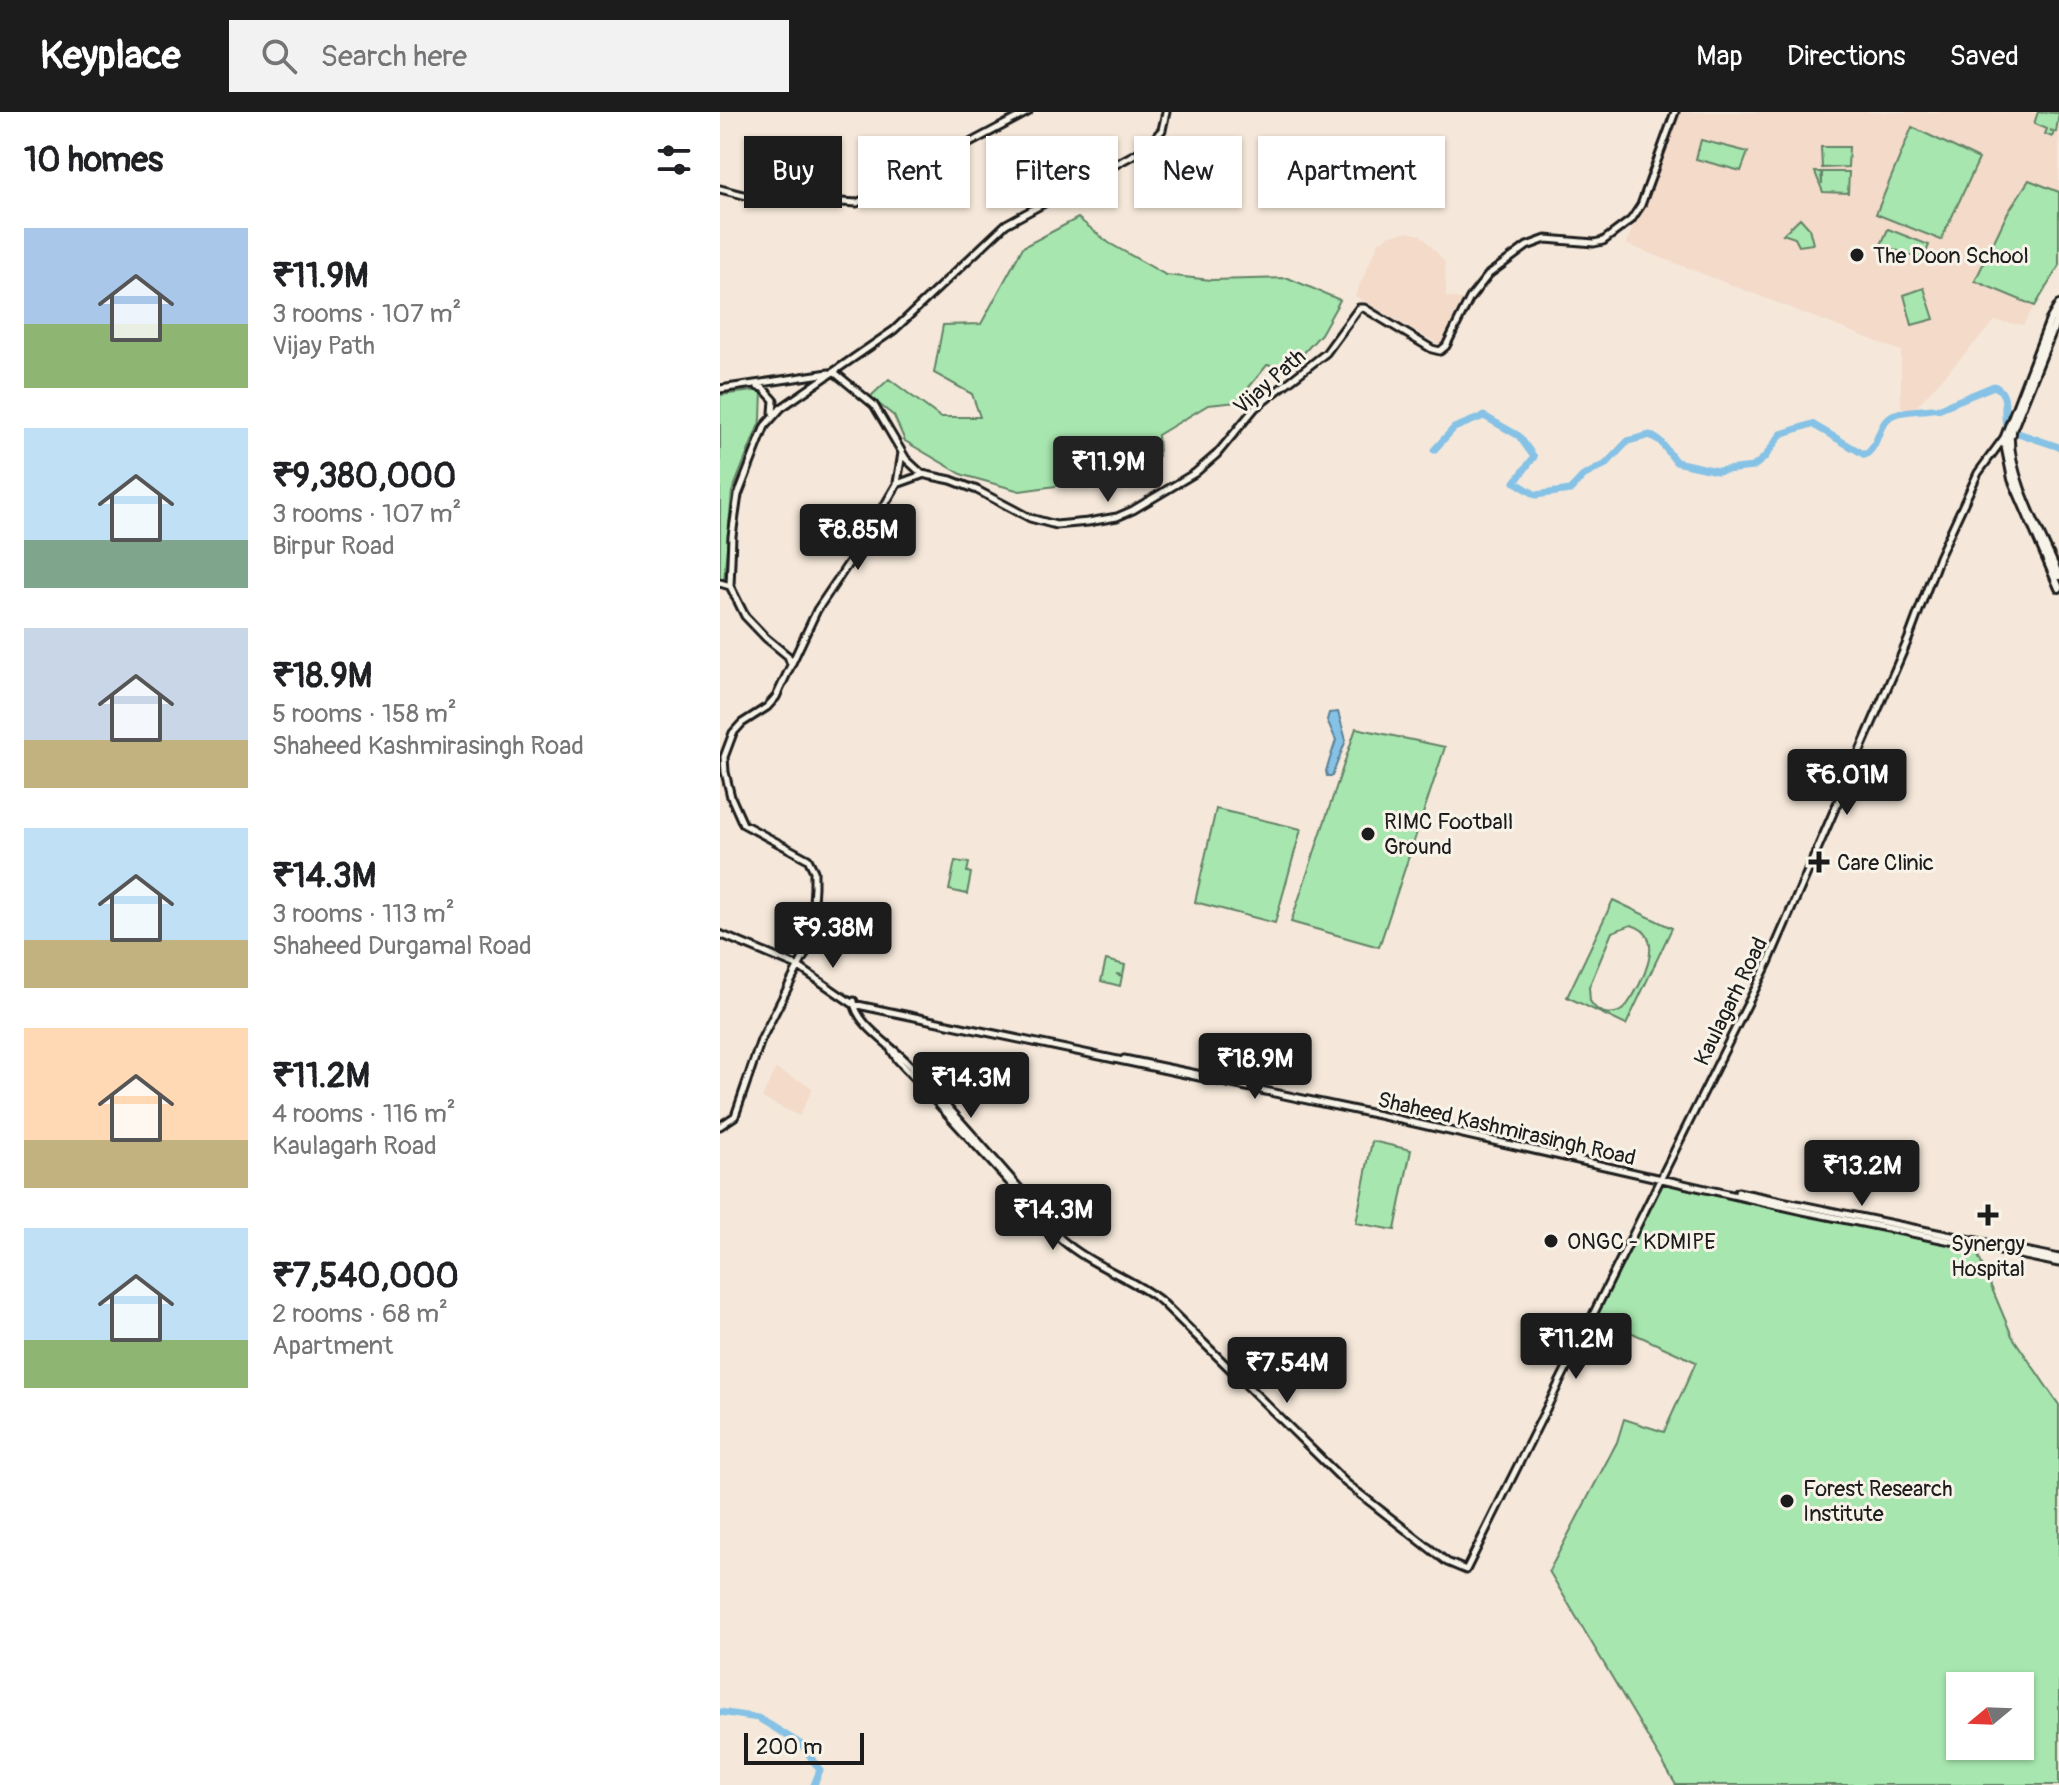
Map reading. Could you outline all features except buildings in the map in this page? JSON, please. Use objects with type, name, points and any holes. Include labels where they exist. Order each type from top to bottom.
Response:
[{"type":"main road","points":[[2059,305],[2050,320],[2008,435],[2016,476],[2059,576]]},
{"type":"main road","points":[[2059,314],[2008,435],[2012,479],[2059,588]]},
{"type":"street","points":[[720,189],[747,196],[857,203],[1028,112]]},
{"type":"street","points":[[773,415],[894,330],[1006,224],[1146,148],[1162,130],[1166,112]]},
{"type":"street","name":"Vijay Path","points":[[922,474],[964,485],[1030,518],[1056,525],[1117,517],[1195,473],[1217,454],[1255,408],[1326,353],[1359,308],[1440,351],[1446,346],[1470,298],[1489,274],[1527,246],[1546,239],[1603,241],[1631,220],[1641,205],[1675,112]]},
{"type":"street","points":[[720,389],[834,372],[874,405],[902,452],[922,474]]},
{"type":"street","points":[[754,385],[763,388],[774,400],[773,415],[756,446],[738,495],[730,586],[745,616],[788,656],[792,665]]},
{"type":"street","name":"Kaulagarh Road","points":[[852,1002],[856,1013],[900,1054],[1012,1180],[1047,1227],[1098,1265],[1161,1301],[1346,1483],[1447,1562],[1466,1570],[1768,963],[1905,647],[1939,557],[1978,473],[2008,435]]},
{"type":"street","points":[[720,1126],[735,1116],[761,1040],[799,967],[811,936],[814,876],[812,863],[803,855],[743,824],[731,797],[724,762],[733,733],[776,697],[817,610],[865,539],[897,484],[902,452]]},
{"type":"street","points":[[897,484],[922,474]]},
{"type":"street","points":[[720,583],[730,586]]},
{"type":"street","points":[[720,934],[799,967],[852,1002]]},
{"type":"street","name":"Shaheed Kashmirasingh Road","points":[[852,1002],[1379,1115],[1803,1211],[2059,1261]]},
{"type":"shaded area","name":"The Doon School","points":[[1679,112],[2059,112],[2059,266],[2023,325],[1995,321],[1913,410],[1901,407],[1901,351],[1626,244]]},
{"type":"shaded area","points":[[1406,232],[1421,235],[1445,262],[1446,297],[1463,299],[1440,345],[1355,296],[1379,242],[1390,235]]},
{"type":"shaded area","points":[[775,1069],[813,1089],[799,1116],[762,1098]]},
{"type":"green space","points":[[2038,112],[2059,113],[2056,132],[2050,130],[2054,132],[2052,137],[2045,134],[2047,129],[2034,124]]},
{"type":"green space","points":[[1912,127],[1979,159],[1941,240],[1876,214]]},
{"type":"green space","points":[[1701,140],[1748,152],[1741,171],[1696,159]]},
{"type":"green space","points":[[1821,147],[1849,147],[1848,167],[1822,168]]},
{"type":"green space","points":[[1815,172],[1821,172],[1822,184],[1822,172],[1849,172],[1848,193],[1823,192]]},
{"type":"green space","points":[[2029,180],[2059,192],[2059,266],[2035,306],[1975,281],[2007,214]]},
{"type":"green space","points":[[1078,218],[1109,243],[1166,275],[1211,280],[1288,278],[1340,300],[1321,334],[1292,366],[1267,365],[1237,402],[1208,405],[1158,435],[1159,456],[1138,469],[1020,491],[963,475],[905,441],[894,416],[870,397],[889,379],[940,417],[980,417],[972,394],[934,373],[943,325],[981,324],[1023,247]]},
{"type":"green space","points":[[1800,218],[1809,228],[1813,244],[1799,246],[1795,238],[1783,234]]},
{"type":"green space","points":[[1888,229],[1929,245],[1923,260],[1881,245]]},
{"type":"green space","points":[[1924,288],[1934,319],[1912,325],[1904,295]]},
{"type":"green space","points":[[762,390],[761,419],[732,492],[724,580],[720,579],[720,395]]},
{"type":"green space","name":"RIMC Football Ground","points":[[1356,728],[1445,747],[1379,947],[1291,922]]},
{"type":"green space","points":[[1216,809],[1301,829],[1275,923],[1195,902]]},
{"type":"green space","points":[[955,861],[969,863],[967,872],[971,873],[967,894],[949,890]]},
{"type":"green space","points":[[1613,900],[1672,928],[1626,1025],[1567,997]],"holes":[[[1631,925],[1643,931],[1649,939],[1650,950],[1638,988],[1625,1008],[1616,1013],[1601,1012],[1590,1001],[1589,987],[1612,932]]]},
{"type":"green space","points":[[1106,960],[1125,965],[1123,975],[1116,974],[1122,976],[1120,986],[1101,981]]},
{"type":"green space","points":[[1372,1141],[1411,1150],[1395,1230],[1356,1223]]},
{"type":"green space","name":"Forest Research Institute","points":[[1661,1179],[1802,1214],[1974,1246],[2012,1336],[2059,1405],[2059,1785],[1676,1785],[1549,1571],[1617,1442],[1624,1419],[1664,1432],[1696,1362],[1593,1315]]},
{"type":"water","points":[[1338,712],[1346,740],[1332,776],[1327,776],[1336,740],[1327,720],[1329,713]]},
{"type":"waterway","points":[[1938,409],[1994,386],[2004,398],[2006,425]]},
{"type":"waterway","points":[[1434,450],[1454,428],[1484,416],[1519,436],[1534,457],[1515,482],[1536,495],[1570,490],[1583,476],[1606,464],[1628,441],[1650,435],[1660,441],[1676,462],[1717,471],[1753,467],[1765,457],[1781,434],[1812,424],[1865,455],[1891,416],[1932,409]]},
{"type":"waterway","points":[[2015,432],[2059,447]]},
{"type":"waterway","points":[[720,1712],[758,1718],[802,1745],[820,1770],[814,1785]]},
{"type":"place","name":"The Doon School","points":[[1857,255]]},
{"type":"place","name":"RIMC Football Ground","points":[[1368,834]]},
{"type":"place","name":"Care Clinic","points":[[1819,862]]},
{"type":"place","name":"Synergy Hospital","points":[[1988,1215]]},
{"type":"place","name":"ONGC - KDMIPE","points":[[1551,1241]]},
{"type":"place","name":"Forest Research Institute","points":[[1787,1501]]}]
